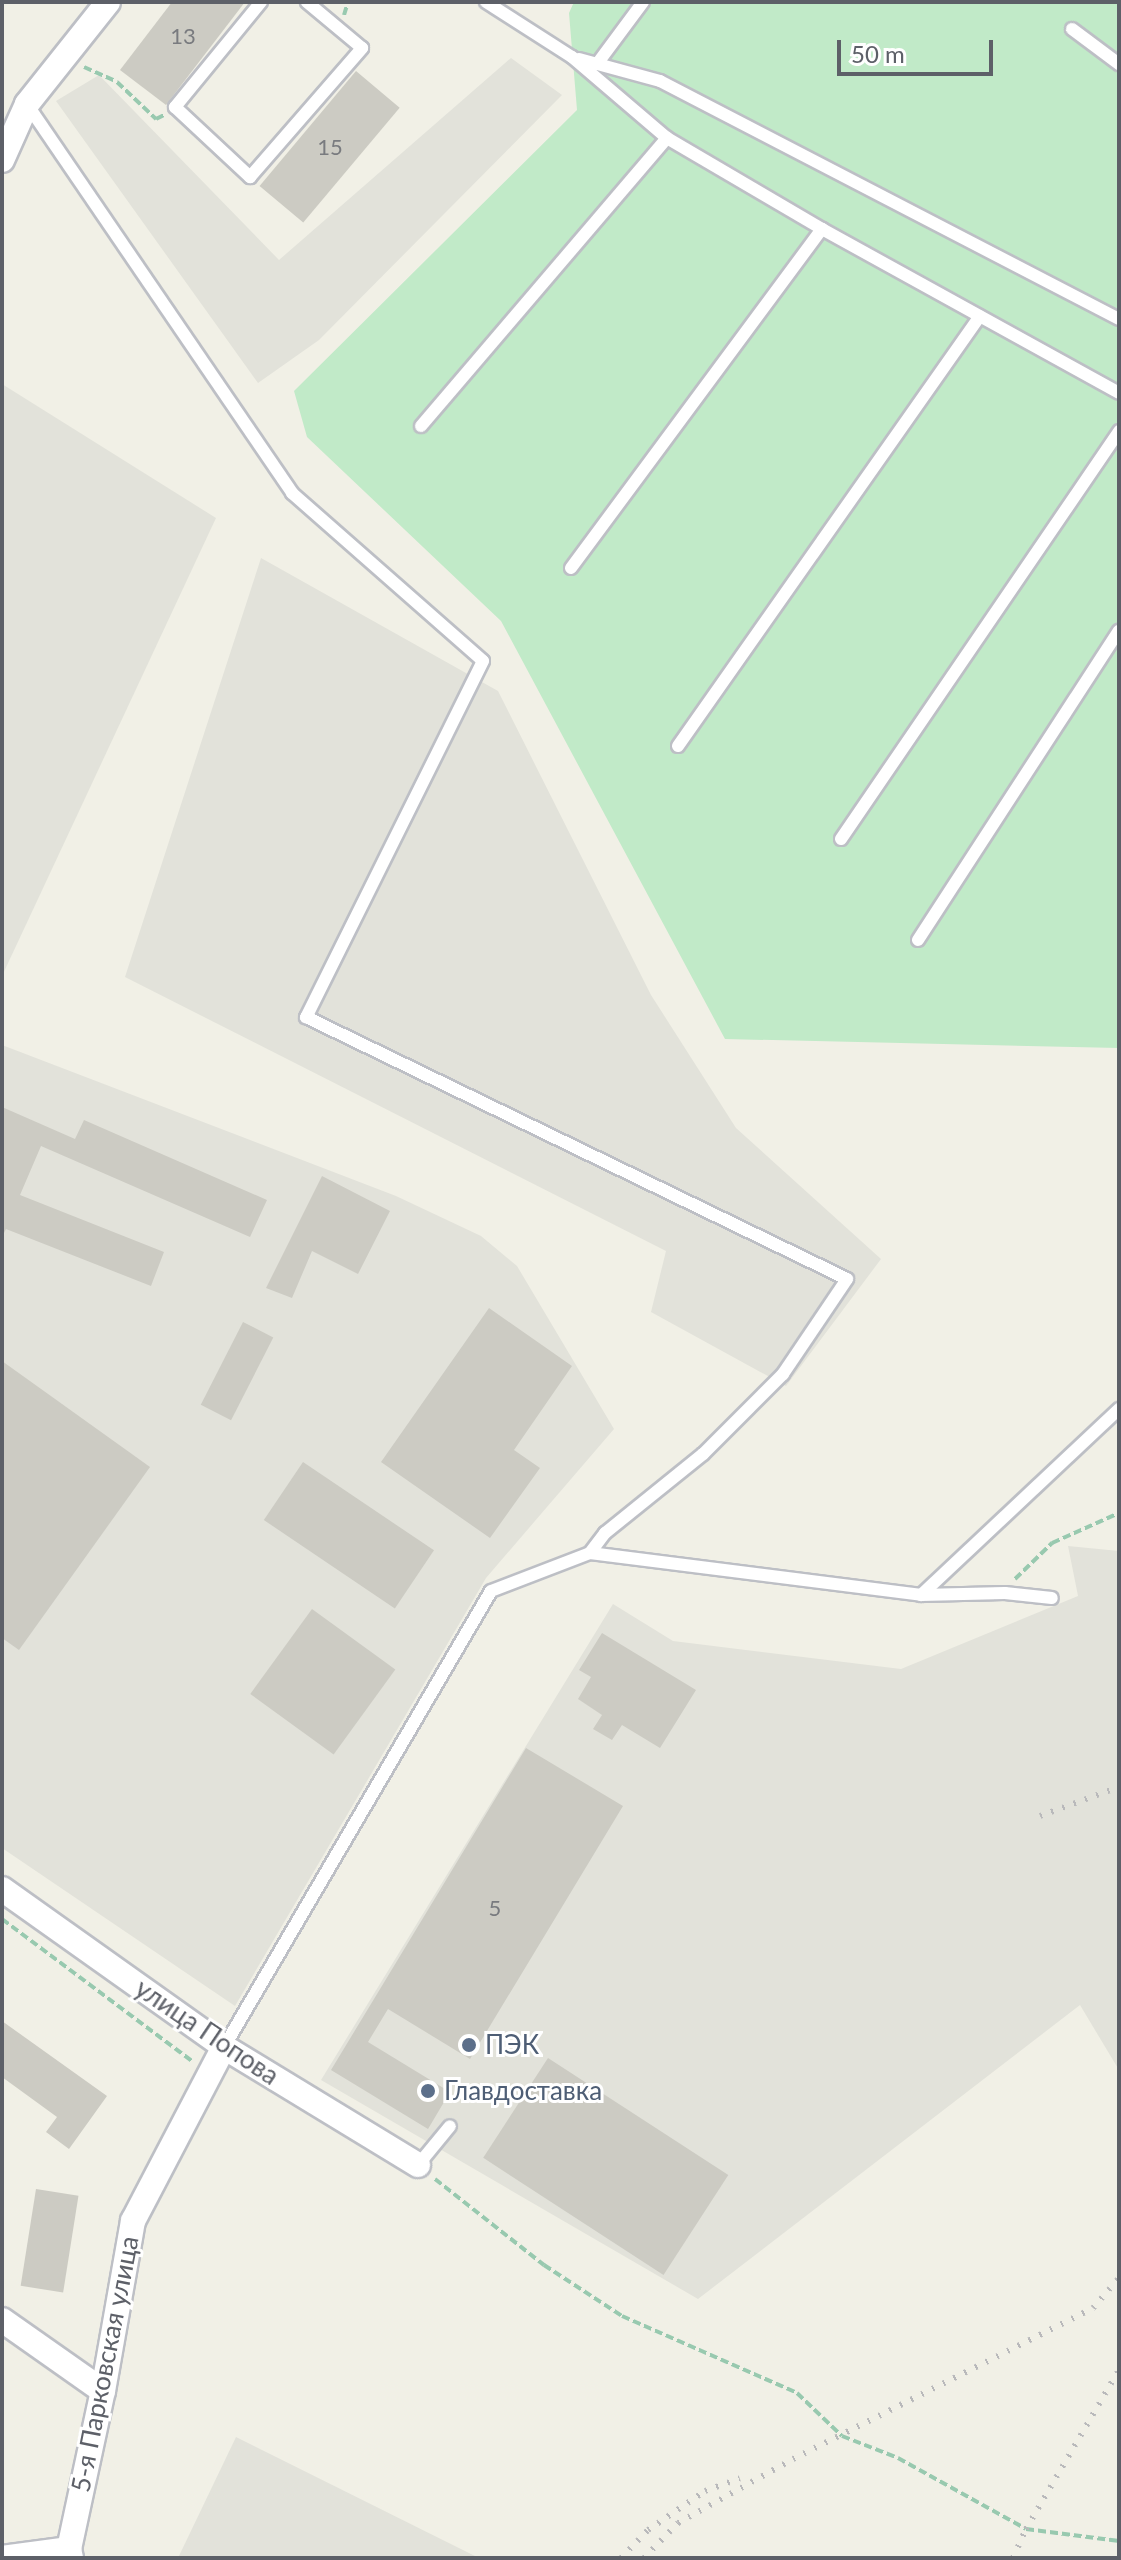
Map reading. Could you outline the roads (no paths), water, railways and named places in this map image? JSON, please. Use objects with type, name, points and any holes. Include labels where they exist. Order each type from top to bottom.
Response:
[{"type":"street","points":[[2,160],[27,104],[108,2]]},
{"type":"street","name":"улица Попова","points":[[2,1889],[224,2047],[418,2165]]},
{"type":"street","name":"5-я Парковская улица","points":[[75,2555],[133,2221],[224,2047]]},
{"type":"street","points":[[2,2320],[103,2391]]},
{"type":"street","points":[[2,2558],[75,2555]]},
{"type":"lane","points":[[261,2],[175,107],[250,177],[362,48],[307,2]]},
{"type":"lane","points":[[486,2],[572,57],[667,138],[822,229],[1119,393]]},
{"type":"lane","points":[[597,64],[643,2]]},
{"type":"lane","points":[[1072,29],[1119,64]]},
{"type":"lane","points":[[572,57],[660,81],[1119,319]]},
{"type":"lane","points":[[27,104],[292,493],[483,661],[306,1017],[847,1279],[783,1374],[703,1454],[605,1533],[590,1553]]},
{"type":"lane","points":[[421,426],[667,138]]},
{"type":"lane","points":[[571,568],[822,229]]},
{"type":"lane","points":[[678,746],[980,316]]},
{"type":"lane","points":[[841,839],[1119,431]]},
{"type":"lane","points":[[918,940],[1119,630]]},
{"type":"lane","points":[[921,1595],[1119,1409]]},
{"type":"lane","points":[[224,2047],[491,1591],[590,1553],[921,1595],[1005,1593],[1052,1598]]},
{"type":"lane","points":[[418,2165],[450,2126]]},
{"type":"railway","points":[[1040,1816],[1119,1787]]},
{"type":"railway","points":[[644,2558],[678,2523],[793,2459],[1093,2308],[1119,2278]]},
{"type":"railway","points":[[1013,2558],[1026,2529],[1119,2370]]},
{"type":"railway","points":[[621,2558],[648,2530],[705,2491],[740,2478]]},
{"type":"place","name":"ПЭК","points":[[469,2045]]},
{"type":"place","name":"Главдоставка","points":[[428,2091]]}]
